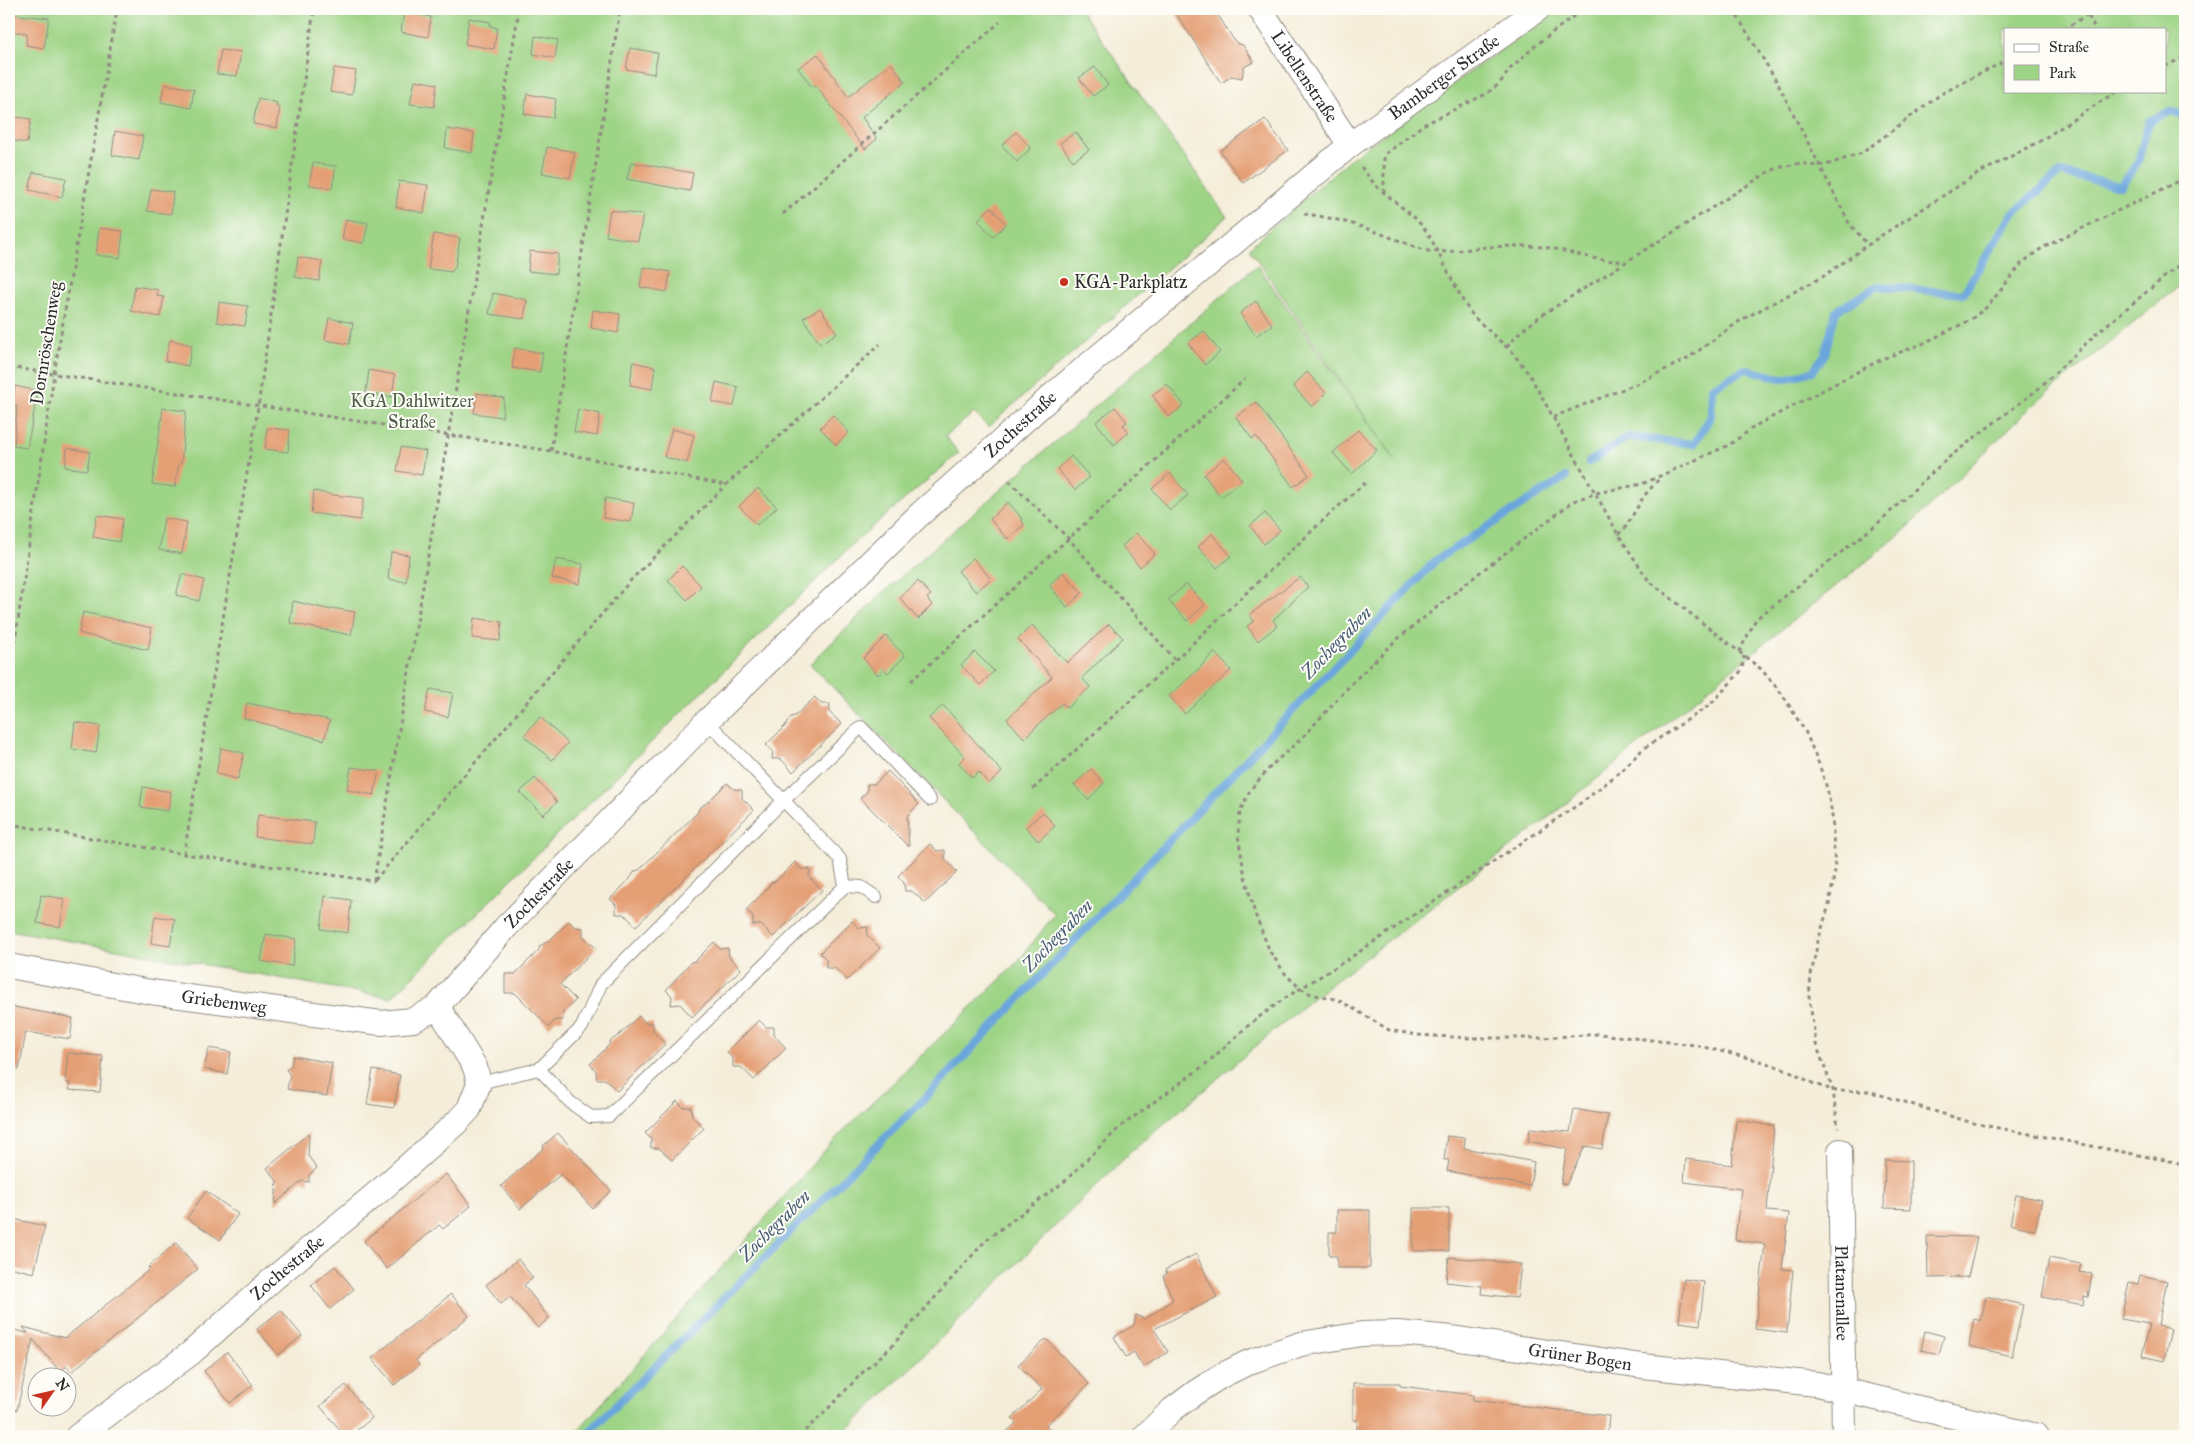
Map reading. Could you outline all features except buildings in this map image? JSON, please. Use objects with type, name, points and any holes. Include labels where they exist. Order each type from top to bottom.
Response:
[{"type":"street","name":"Libellenstraße","points":[[1260,9],[1350,145]]},
{"type":"street","name":"Bamberger Straße","points":[[1350,145],[1538,9]]},
{"type":"street","name":"Zochestraße","points":[[436,1008],[506,927],[707,722],[852,578],[1054,394],[1350,145]]},
{"type":"street","name":"Griebenweg","points":[[9,966],[151,992],[381,1023],[412,1020],[436,1008]]},
{"type":"street","points":[[436,1008],[444,1017],[475,1067],[479,1083]]},
{"type":"street","name":"Zochestraße","points":[[78,1436],[190,1353],[273,1279],[383,1188],[456,1123],[469,1109],[479,1083]]},
{"type":"street","name":"Platanenallee","points":[[1840,1151],[1844,1436]]},
{"type":"street","name":"Grüner Bogen","points":[[1145,1436],[1172,1410],[1196,1392],[1221,1376],[1249,1362],[1301,1344],[1362,1334],[1398,1333],[1452,1338],[1642,1366],[1817,1384],[2037,1436]]},
{"type":"lane","points":[[707,722],[840,859],[845,886]]},
{"type":"lane","points":[[479,1083],[539,1069],[582,1028],[601,984],[784,800],[861,727],[930,800]]},
{"type":"lane","points":[[539,1069],[571,1103],[590,1117],[609,1116],[845,886],[861,887],[876,897]]},
{"type":"path","name":"Dornröschenweg","points":[[9,682],[54,374],[117,9]]},
{"type":"path","points":[[184,854],[258,407],[314,9]]},
{"type":"path","points":[[374,881],[519,9]]},
{"type":"path","points":[[551,451],[620,9]]},
{"type":"path","points":[[1384,194],[1384,155],[1422,125],[1486,94],[1499,84],[1510,69],[1536,45],[1583,9]]},
{"type":"path","points":[[1733,9],[1777,82],[1821,165],[1849,224],[1868,245]]},
{"type":"path","points":[[2086,9],[2094,28]]},
{"type":"path","points":[[2066,28],[2097,9]]},
{"type":"path","points":[[783,214],[1000,22]]},
{"type":"path","points":[[2166,66],[2185,57]]},
{"type":"path","points":[[1507,347],[1519,333],[1539,317],[1770,171],[1801,163],[1821,165],[1862,153],[1941,94],[2004,61]]},
{"type":"path","points":[[1553,417],[1636,384],[1687,359],[1741,320],[1824,276],[1974,176],[2040,141],[2115,92]]},
{"type":"path","points":[[1350,145],[1354,158],[1376,186],[1416,219],[1428,233],[1439,251],[1448,275],[1474,317],[1513,353],[1529,374],[1618,534],[1649,581],[1761,669],[1782,694],[1806,733],[1827,788],[1832,814],[1835,870],[1829,905],[1813,966],[1810,997],[1816,1044],[1833,1090],[1837,1110],[1840,1151]]},
{"type":"path","points":[[2185,178],[2042,248],[2022,262],[1988,306],[1970,320],[1922,344],[1882,359],[1757,425],[1729,445],[1642,484],[1596,493],[1574,501],[1394,642],[1355,680],[1308,732],[1273,764],[1250,790],[1240,811],[1238,835],[1245,877],[1255,914],[1270,952],[1287,976],[1300,988],[1311,994],[1339,1000],[1389,1030],[1417,1035],[1471,1038],[1540,1038],[1599,1034],[1695,1045],[1757,1060],[1788,1070],[1814,1084],[1833,1090],[1868,1091],[1974,1123],[2185,1164]]},
{"type":"path","points":[[1274,210],[1318,216],[1390,237],[1422,250],[1461,251],[1488,247],[1549,248],[1592,259],[1626,261]]},
{"type":"path","points":[[1739,652],[1756,619],[1877,524],[1948,458],[2037,390],[2097,333],[2185,260]]},
{"type":"path","points":[[374,881],[632,580],[726,485],[880,344]]},
{"type":"path","points":[[9,368],[551,451],[726,485]]},
{"type":"path","points":[[911,681],[1245,379]]},
{"type":"path","points":[[1618,534],[1624,530],[1644,496],[1662,475]]},
{"type":"path","points":[[1009,481],[1068,538],[1175,660]]},
{"type":"path","points":[[1033,789],[1365,483]]},
{"type":"path","points":[[798,1436],[824,1413],[864,1370],[891,1347],[986,1240],[1065,1181],[1120,1127],[1206,1064],[1251,1023],[1300,988],[1347,960],[1585,800],[1620,772],[1643,750],[1710,705],[1742,670],[1744,656]]},
{"type":"path","points":[[9,824],[184,854],[374,881]]},
{"type":"green space","name":"KGA Dahlwitzer Straße","points":[[9,9],[1080,9],[1227,217],[988,427],[974,413],[945,436],[959,453],[858,539],[391,998],[9,930]]},
{"type":"green space","points":[[1557,9],[2185,9],[2185,281],[2033,405],[1904,531],[1543,822],[1308,1002],[1132,1151],[841,1436],[573,1436],[834,1140],[1015,965],[1055,914],[810,664],[886,590],[1257,265],[1396,461],[1249,248],[1350,159]]},
{"type":"waterway","name":"Zochegraben","points":[[1589,462],[1628,437],[1694,444],[1711,416],[1712,388],[1745,369],[1784,379],[1813,371],[1825,354],[1836,311],[1878,286],[1963,294],[2013,213],[2060,173],[2121,186],[2138,162],[2149,121],[2171,111],[2185,116]]},
{"type":"waterway","name":"Zochegraben","points":[[585,1436],[925,1098],[1436,560],[1566,477]]},
{"type":"place","name":"KGA-Parkplatz","points":[[1064,282]]}]
